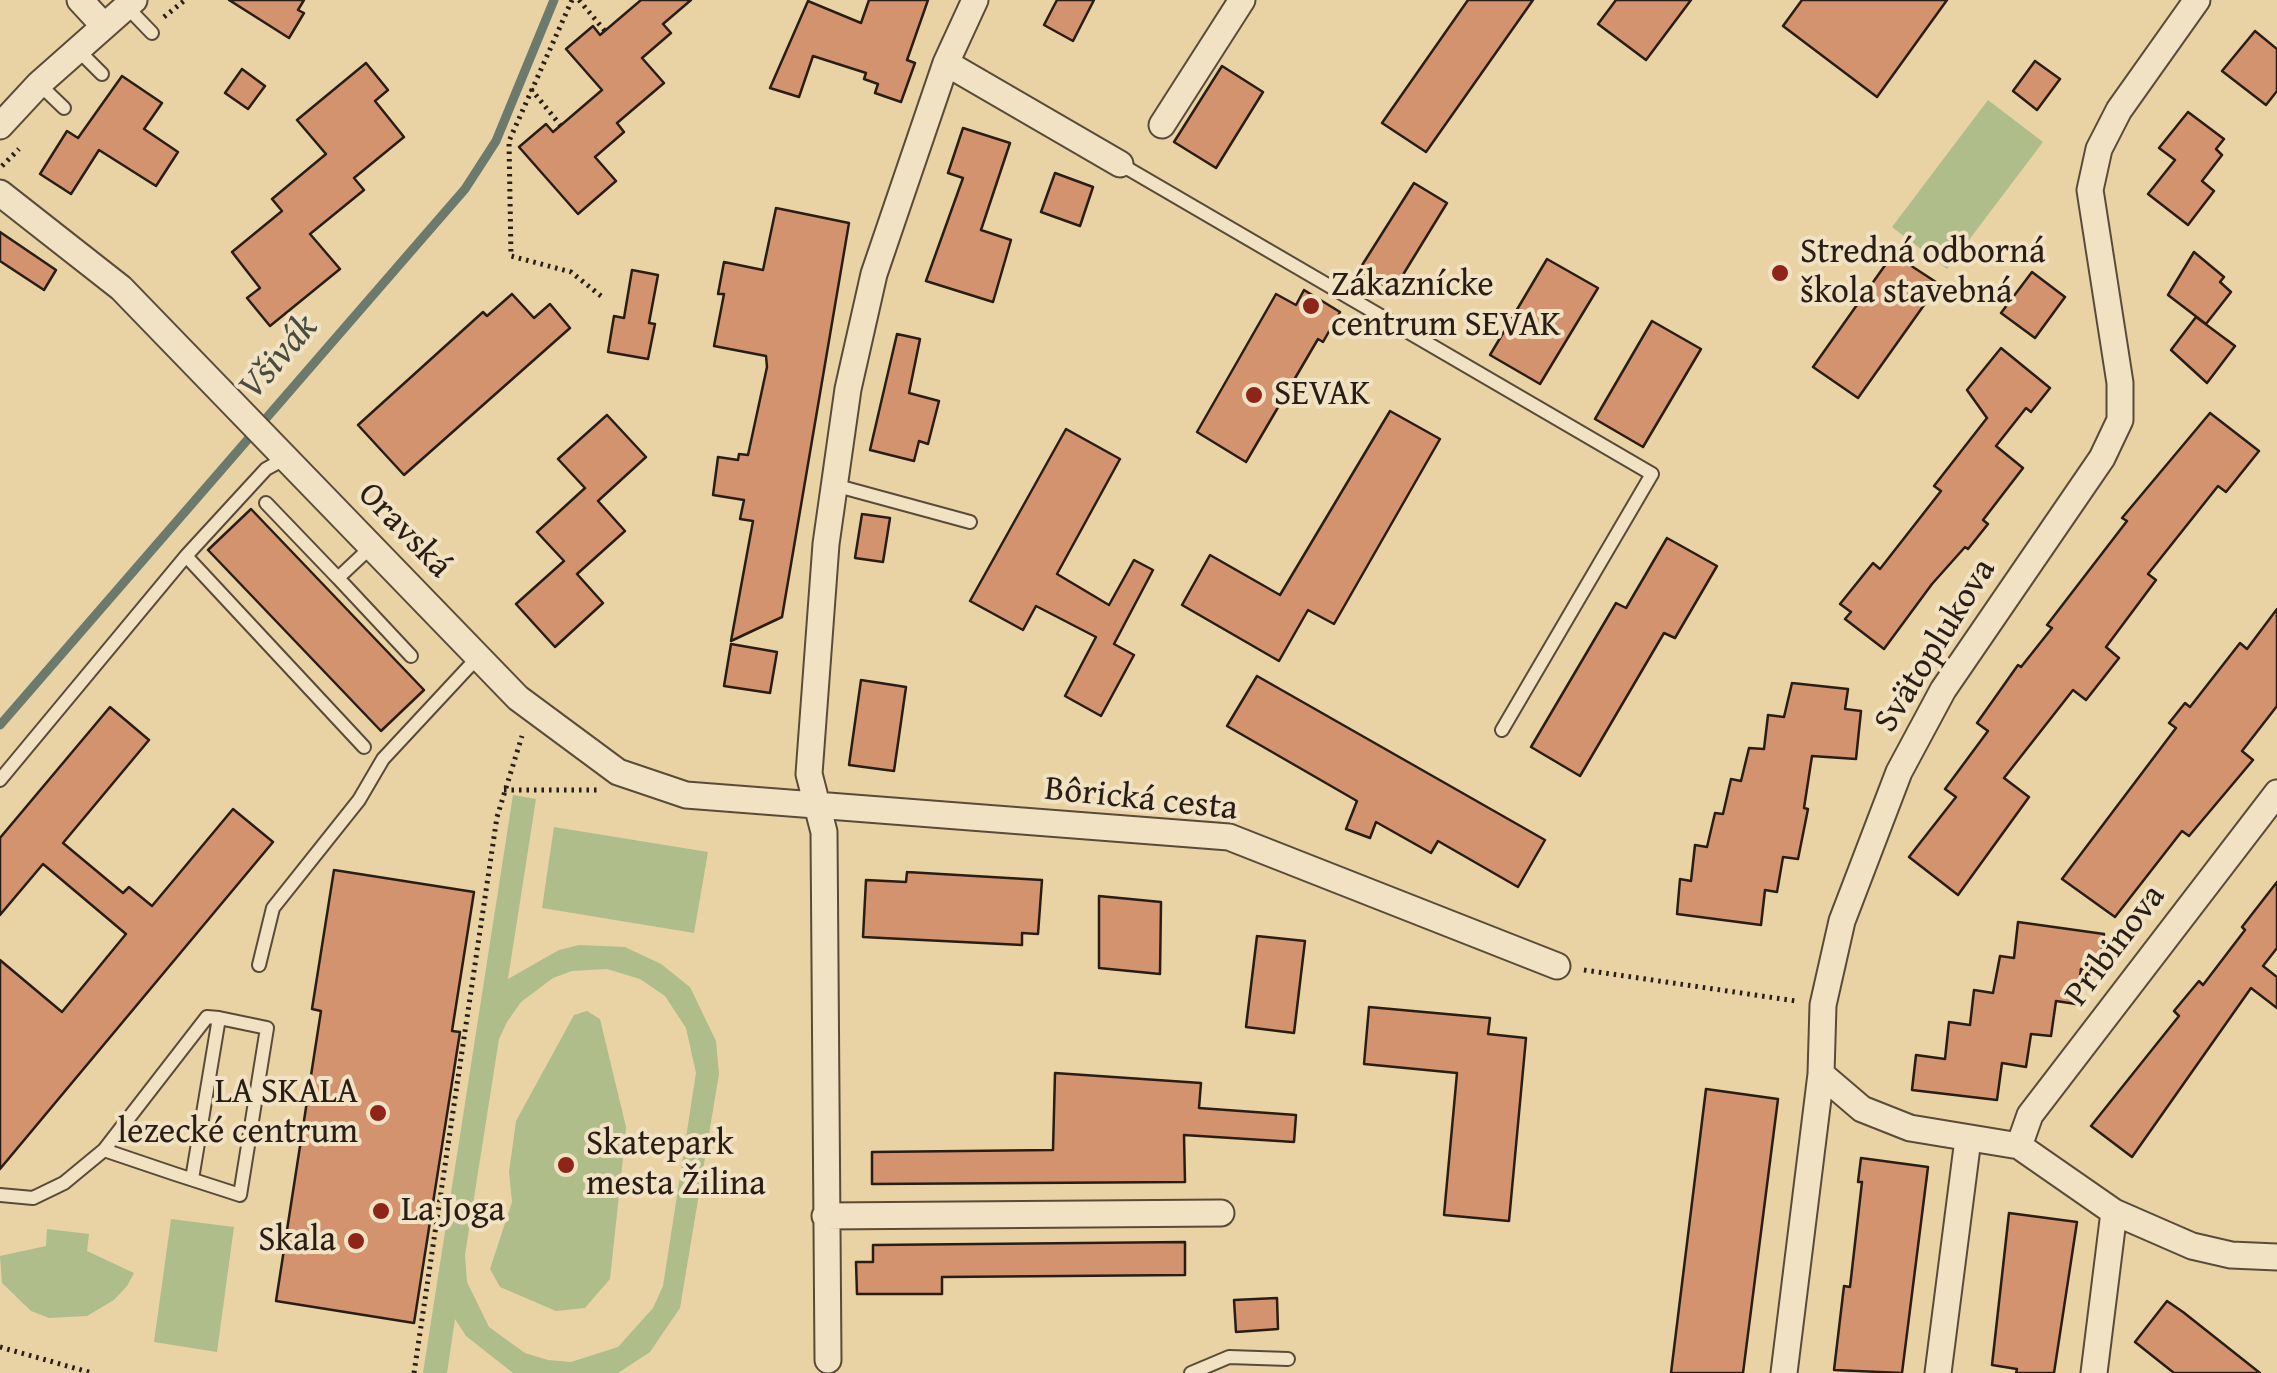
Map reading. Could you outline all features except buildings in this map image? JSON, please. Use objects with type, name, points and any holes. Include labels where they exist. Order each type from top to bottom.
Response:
[{"type":"street","points":[[80,0],[104,26]]},
{"type":"street","points":[[828,1360],[824,832],[809,774],[834,485],[848,389],[874,274],[946,63],[975,0]]},
{"type":"street","points":[[1162,125],[1242,0]]},
{"type":"street","name":"Svätoplukova","points":[[1784,1373],[1822,1074],[1823,1004],[1842,921],[1899,772],[1943,690],[2102,458],[2120,420],[2120,383],[2090,190],[2099,150],[2120,110],[2197,0]]},
{"type":"street","points":[[0,126],[39,84],[130,3]]},
{"type":"street","points":[[946,63],[1120,164]]},
{"type":"street","name":"Oravská","points":[[0,193],[121,288],[477,658],[542,718],[618,772],[686,795],[815,808]]},
{"type":"street","name":"Pribinova","points":[[2019,1146],[2030,1115],[2277,793]]},
{"type":"street","name":"Bôrická cesta","points":[[815,808],[1230,838],[1556,966]]},
{"type":"street","points":[[1822,1074],[1862,1109],[1910,1128],[2019,1146],[2114,1212],[2192,1246],[2231,1255],[2277,1257]]},
{"type":"street","points":[[1938,1373],[1968,1139]]},
{"type":"street","points":[[825,1216],[1221,1212]]},
{"type":"street","points":[[2094,1373],[2114,1212]]},
{"type":"lane","points":[[130,3],[152,32]]},
{"type":"lane","points":[[77,49],[102,74]]},
{"type":"lane","points":[[39,84],[64,108]]},
{"type":"lane","points":[[1120,164],[1652,474],[1502,730]]},
{"type":"lane","points":[[0,780],[186,556],[266,469],[286,458]]},
{"type":"lane","points":[[834,485],[970,522]]},
{"type":"lane","points":[[266,503],[411,656]]},
{"type":"lane","points":[[338,578],[371,547]]},
{"type":"lane","points":[[186,556],[364,747]]},
{"type":"lane","points":[[259,966],[272,908],[358,800],[383,760],[477,658]]},
{"type":"lane","points":[[0,1194],[33,1198],[64,1182],[104,1150],[206,1017],[267,1028],[240,1195],[104,1150]]},
{"type":"lane","points":[[192,1179],[219,1018]]},
{"type":"lane","points":[[1191,1373],[1229,1357],[1288,1359]]},
{"type":"path","points":[[602,296],[571,272],[511,256],[509,141],[530,88],[576,0],[605,31]]},
{"type":"path","points":[[530,88],[561,126]]},
{"type":"path","points":[[414,1373],[494,838],[503,790],[524,733]]},
{"type":"path","points":[[503,790],[606,790]]},
{"type":"path","points":[[486,837],[494,838]]},
{"type":"path","points":[[1556,966],[1808,1002]]},
{"type":"path","points":[[0,1346],[92,1373]]},
{"type":"green space","points":[[1988,100],[2043,142],[1947,269],[1892,227]]},
{"type":"green space","points":[[513,795],[536,799],[508,979],[559,950],[579,945],[625,947],[661,964],[690,987],[716,1041],[719,1074],[680,1308],[650,1352],[618,1373],[513,1373],[466,1336],[455,1319],[447,1373],[423,1373]],"holes":[[[607,969],[640,979],[665,996],[686,1028],[696,1073],[663,1286],[653,1308],[618,1347],[571,1362],[548,1360],[525,1353],[489,1327],[467,1282],[465,1255],[499,1039],[521,1002],[553,978],[572,971]]]},
{"type":"green space","points":[[554,827],[708,852],[694,933],[542,908]]},
{"type":"green space","name":"Skatepark mesta Žilina","points":[[587,1011],[600,1019],[626,1127],[623,1158],[610,1279],[585,1308],[556,1311],[500,1287],[490,1269],[512,1202],[509,1172],[516,1121],[574,1015]]},
{"type":"green space","points":[[171,1219],[234,1227],[217,1352],[154,1342]]},
{"type":"green space","points":[[47,1229],[89,1234],[87,1251],[134,1273],[127,1286],[114,1300],[87,1316],[49,1318],[31,1311],[2,1283],[0,1256],[46,1246]]},
{"type":"waterway","name":"Všivák","points":[[0,725],[465,189],[496,141],[554,0]]},
{"type":"place","name":"Stredná odborná škola stavebná","points":[[1780,273]]},
{"type":"place","name":"Zákaznícke centrum SEVAK","points":[[1311,306]]},
{"type":"place","name":"SEVAK","points":[[1254,395]]},
{"type":"place","name":"LA SKALA lezecké centrum","points":[[378,1113]]},
{"type":"place","name":"Skatepark mesta Žilina","points":[[566,1165]]},
{"type":"place","name":"La Joga","points":[[381,1211]]},
{"type":"place","name":"Skala","points":[[356,1241]]}]
